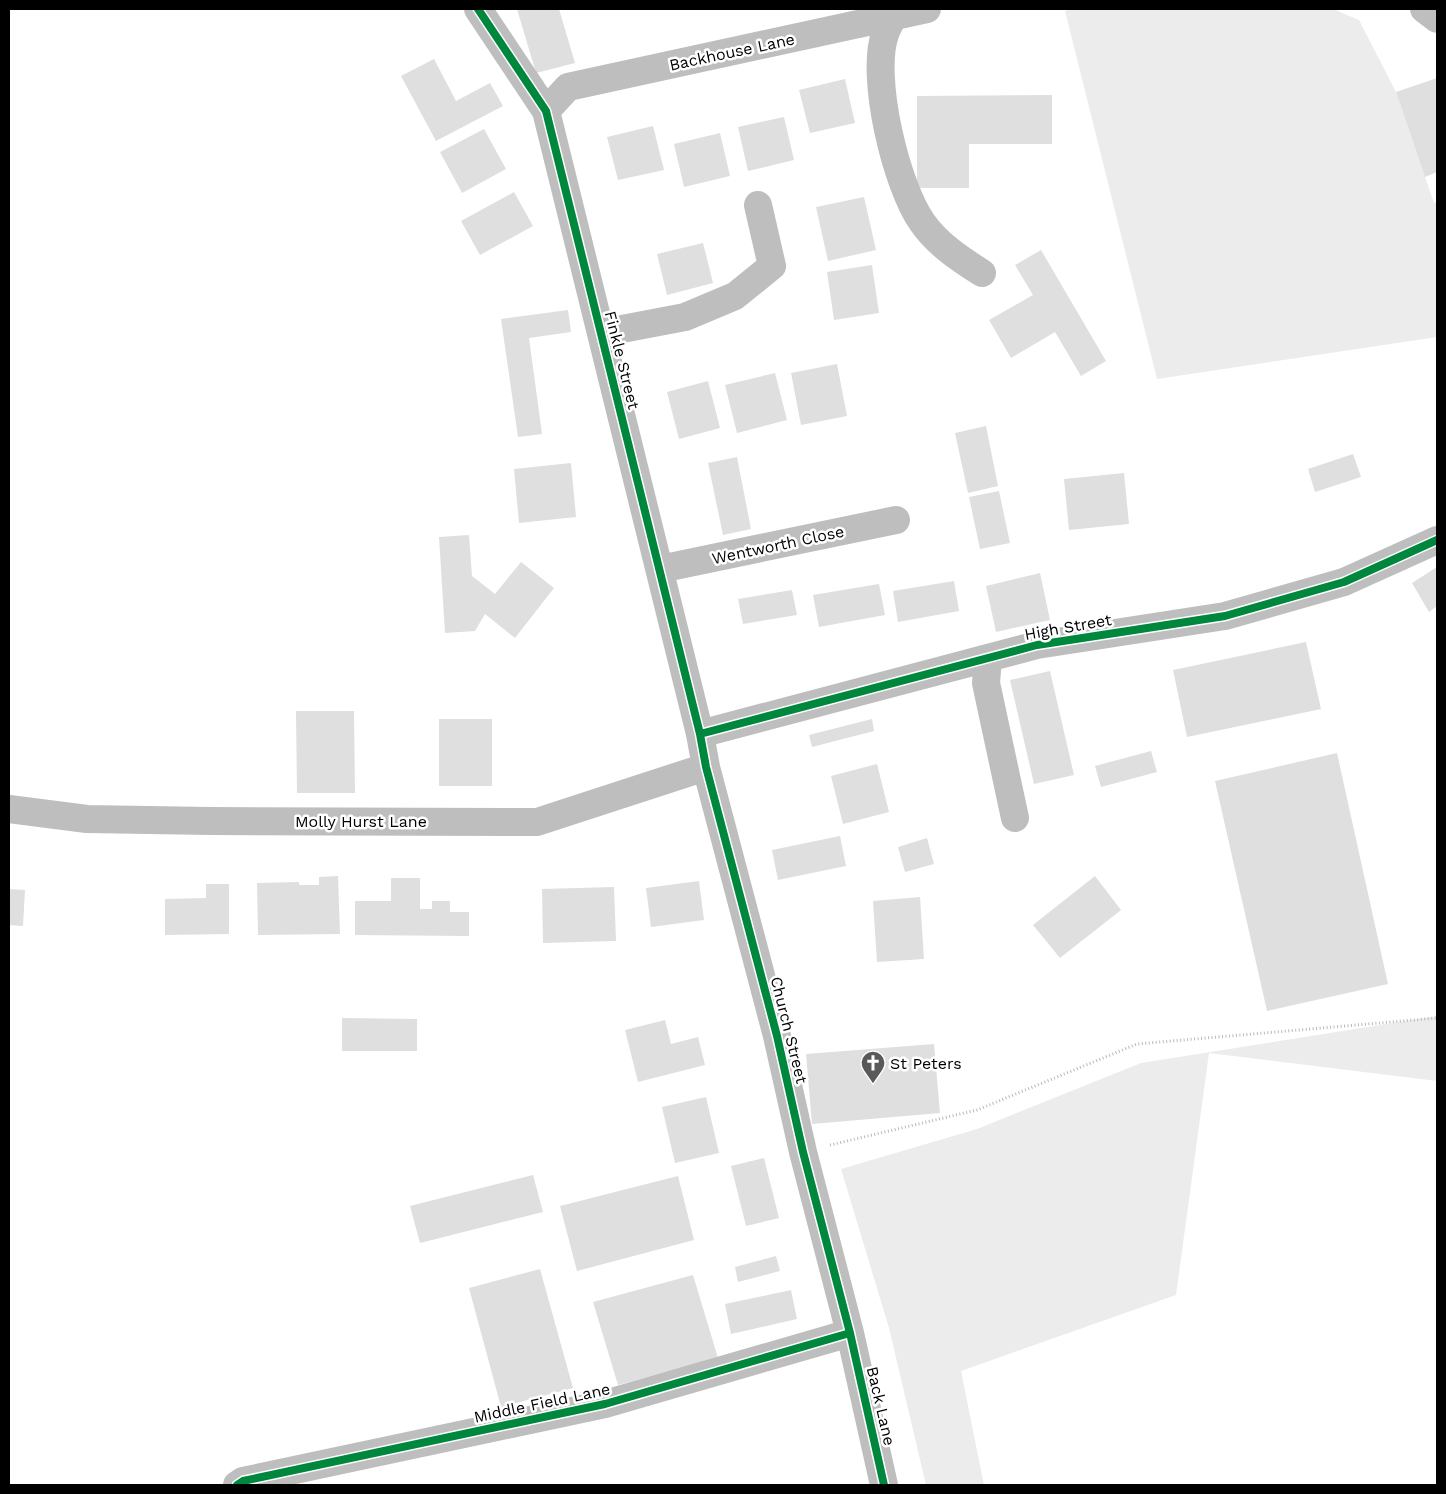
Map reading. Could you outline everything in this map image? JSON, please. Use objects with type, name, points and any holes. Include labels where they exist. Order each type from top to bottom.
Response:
[{"type":"street","name":"Finkle Street","points":[[478,9],[546,111],[700,734]]},
{"type":"street","name":"Backhouse Lane","points":[[546,111],[568,88],[927,9]]},
{"type":"street","points":[[1424,9],[1437,19]]},
{"type":"street","points":[[893,16],[885,35],[882,56],[882,80],[884,113],[899,173],[921,221],[938,242],[982,274]]},
{"type":"street","points":[[601,333],[685,317],[734,296],[772,266],[758,205]]},
{"type":"street","name":"Wentworth Close","points":[[660,569],[896,520]]},
{"type":"street","name":"High Street","points":[[700,734],[1037,645],[1225,616],[1344,582],[1437,540]]},
{"type":"street","points":[[988,658],[986,683],[1015,818]]},
{"type":"street","name":"Church Street","points":[[700,734],[706,767],[777,1036],[803,1152],[850,1333]]},
{"type":"street","name":"Molly Hurst Lane","points":[[9,809],[87,819],[537,822],[706,767]]},
{"type":"street","name":"Middle Field Lane","points":[[237,1485],[242,1481],[605,1404],[850,1333]]},
{"type":"street","name":"Back Lane","points":[[850,1333],[884,1485]]},
{"type":"path","points":[[803,1152],[977,1110],[1137,1044],[1437,1018]]},
{"type":"shaded area","points":[[1072,9],[1333,9],[1359,20],[1396,92],[1434,203],[1437,202],[1437,337],[1157,379],[1065,11]]},
{"type":"shaded area","points":[[1437,1016],[1437,1081],[1209,1053],[1176,1295],[961,1371],[984,1485],[926,1485],[889,1328],[841,1169],[977,1129],[1141,1063]]},
{"type":"building","points":[[517,9],[559,9],[575,63],[536,73]]},
{"type":"building","points":[[434,59],[456,101],[490,83],[503,106],[436,141],[401,76]]},
{"type":"building","points":[[1437,78],[1437,172],[1425,177],[1396,92]]},
{"type":"building","points":[[845,79],[855,123],[810,133],[799,90]]},
{"type":"building","points":[[1052,95],[1052,144],[969,144],[969,188],[917,188],[917,96]]},
{"type":"building","points":[[784,117],[794,160],[748,171],[738,127]]},
{"type":"building","points":[[653,126],[664,170],[618,180],[607,137]]},
{"type":"building","points":[[484,129],[506,169],[462,193],[440,152]]},
{"type":"building","points":[[720,133],[730,176],[684,187],[674,144]]},
{"type":"building","points":[[514,192],[533,226],[480,255],[461,221]]},
{"type":"building","points":[[864,197],[876,250],[828,261],[816,207]]},
{"type":"building","points":[[703,243],[713,283],[667,295],[657,254]]},
{"type":"building","points":[[1041,250],[1106,361],[1081,376],[1055,332],[1011,358],[989,320],[1033,295],[1015,265]]},
{"type":"building","points":[[872,265],[879,313],[834,320],[827,272]]},
{"type":"building","points":[[568,310],[571,332],[529,338],[542,434],[518,437],[501,319]]},
{"type":"building","points":[[837,364],[847,416],[801,425],[791,373]]},
{"type":"building","points":[[775,373],[787,420],[737,433],[725,385]]},
{"type":"building","points":[[708,381],[720,428],[679,439],[667,392]]},
{"type":"building","points":[[986,426],[998,486],[968,493],[955,433]]},
{"type":"building","points":[[1353,454],[1361,477],[1315,492],[1308,469]]},
{"type":"building","points":[[737,457],[751,529],[723,535],[708,463]]},
{"type":"building","points":[[571,463],[576,517],[519,523],[514,469]]},
{"type":"building","points":[[1124,473],[1129,524],[1069,530],[1064,479]]},
{"type":"building","points":[[999,491],[1010,543],[980,549],[969,497]]},
{"type":"building","points":[[469,535],[472,576],[495,594],[521,562],[554,588],[515,638],[485,614],[475,631],[445,633],[439,537]]},
{"type":"building","points":[[1437,567],[1437,606],[1429,612],[1412,583]]},
{"type":"building","points":[[1040,573],[1050,620],[996,632],[986,586]]},
{"type":"building","points":[[954,581],[959,611],[898,622],[893,591]]},
{"type":"building","points":[[879,584],[885,615],[819,627],[813,595]]},
{"type":"building","points":[[792,590],[797,615],[743,624],[738,599]]},
{"type":"building","points":[[1306,642],[1321,709],[1187,737],[1173,670]]},
{"type":"building","points":[[1050,671],[1074,775],[1034,784],[1010,680]]},
{"type":"building","points":[[296,711],[354,711],[355,793],[297,793]]},
{"type":"building","points":[[439,719],[492,719],[492,786],[439,786]]},
{"type":"building","points":[[872,719],[874,731],[812,747],[809,735]]},
{"type":"building","points":[[1151,751],[1157,772],[1101,787],[1095,766]]},
{"type":"building","points":[[1337,753],[1388,984],[1267,1011],[1215,781]]},
{"type":"building","points":[[877,764],[889,812],[843,824],[831,776]]},
{"type":"building","points":[[840,836],[846,866],[778,880],[772,850]]},
{"type":"building","points":[[927,838],[934,864],[905,872],[898,847]]},
{"type":"building","points":[[338,876],[340,934],[258,935],[257,883],[299,882],[299,885],[319,885],[319,877]]},
{"type":"building","points":[[1095,876],[1121,910],[1060,958],[1033,925]]},
{"type":"building","points":[[391,878],[420,878],[420,909],[432,909],[432,901],[450,901],[450,912],[469,912],[469,936],[355,935],[355,901],[391,901]]},
{"type":"building","points":[[699,881],[704,920],[651,927],[646,888]]},
{"type":"building","points":[[206,884],[229,884],[229,934],[165,935],[165,899],[206,898]]},
{"type":"building","points":[[614,887],[616,941],[543,943],[542,889]]},
{"type":"building","points":[[9,889],[25,890],[23,926],[9,925]]},
{"type":"building","points":[[920,897],[924,959],[877,962],[873,901]]},
{"type":"building","points":[[342,1018],[417,1019],[417,1051],[342,1051]]},
{"type":"building","points":[[665,1020],[671,1044],[698,1037],[705,1065],[638,1082],[625,1030]]},
{"type":"building","name":"St Peters","points":[[934,1044],[940,1113],[812,1124],[806,1054]]},
{"type":"building","points":[[706,1097],[719,1153],[675,1163],[662,1107]]},
{"type":"building","points":[[764,1158],[779,1218],[746,1226],[731,1166]]},
{"type":"building","points":[[533,1175],[543,1212],[420,1243],[410,1206]]},
{"type":"building","points":[[678,1176],[694,1240],[577,1271],[560,1206]]},
{"type":"building","points":[[776,1256],[780,1271],[738,1282],[735,1267]]},
{"type":"building","points":[[540,1269],[573,1388],[501,1407],[469,1288]]},
{"type":"building","points":[[693,1275],[718,1358],[618,1385],[593,1302]]},
{"type":"building","points":[[791,1290],[797,1319],[731,1334],[725,1304]]},
{"type":"cycle path","points":[[478,9],[546,111],[700,734],[706,767],[777,1036],[803,1152],[850,1333],[884,1485]]},
{"type":"cycle path","points":[[700,734],[1037,645],[1225,616],[1344,582],[1437,540]]},
{"type":"cycle path","points":[[237,1485],[243,1481],[605,1404],[850,1333]]},
{"type":"place","name":"St Peters","points":[[873,1084]]}]
